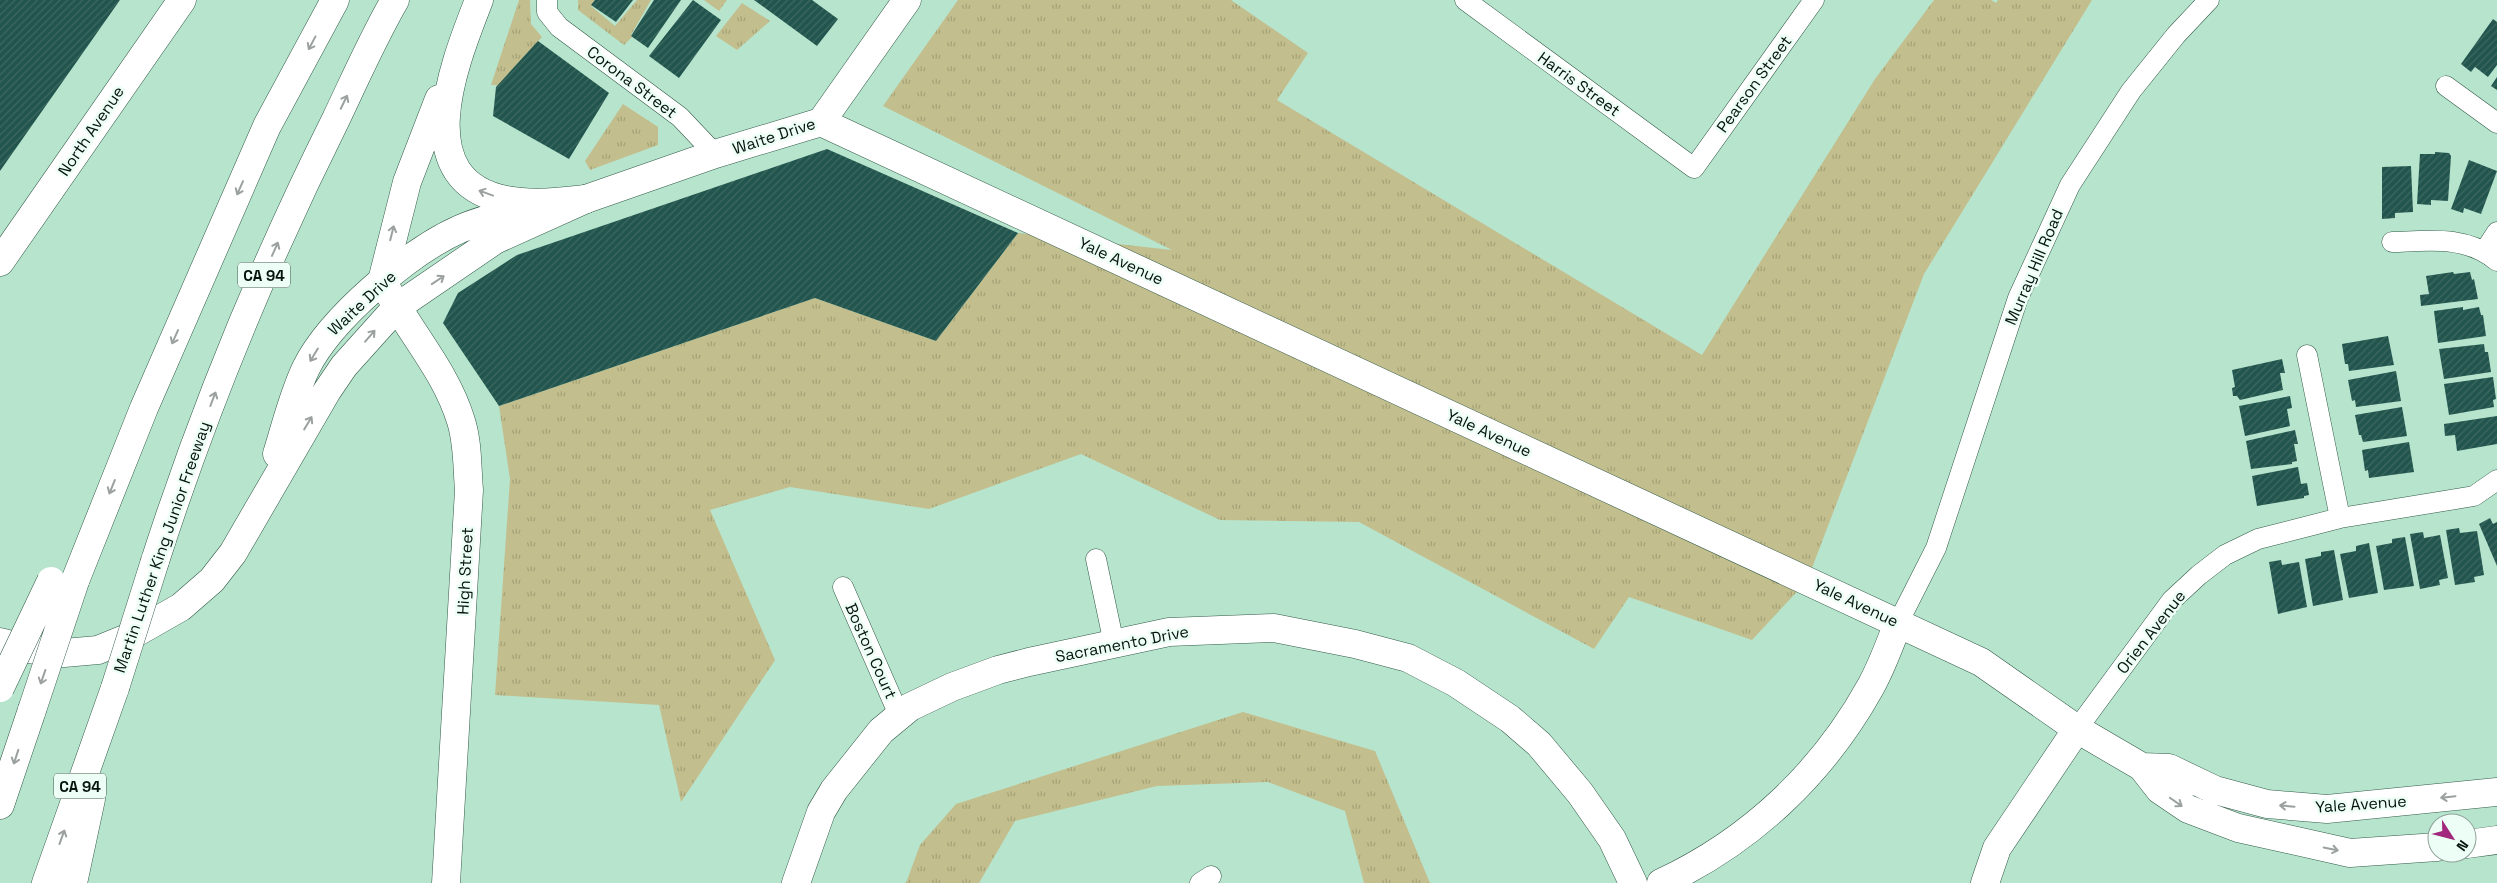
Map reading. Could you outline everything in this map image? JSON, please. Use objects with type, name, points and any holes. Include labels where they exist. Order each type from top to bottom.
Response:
[{"type":"main road","name":"North Avenue","points":[[0,262],[182,0]]},
{"type":"main road","points":[[0,688],[101,515],[144,408],[267,126],[335,0]]},
{"type":"main road","name":"Martin Luther King Junior Freeway","points":[[46,883],[115,688],[178,488],[234,344],[304,184],[395,0]]},
{"type":"main road","points":[[382,281],[406,182],[479,0]]},
{"type":"main road","name":"Waite Drive","points":[[0,642],[28,649],[64,653],[98,650],[125,639],[181,607],[212,580],[233,553],[327,391],[355,353],[397,307],[495,240],[586,199],[715,154],[821,122],[907,0]]},
{"type":"main road","points":[[465,37],[448,98],[444,130],[448,156],[461,176],[479,191],[505,200],[538,203],[586,199]]},
{"type":"main road","name":"Yale Avenue","points":[[821,122],[1981,662],[2078,729],[2142,768],[2160,790],[2188,809],[2238,828],[2350,853],[2427,848]]},
{"type":"main road","name":"Waite Drive","points":[[250,526],[265,488],[294,398],[307,368],[323,339],[382,281],[417,255],[459,230],[511,212],[586,199]]},
{"type":"main road","name":"High Street","points":[[382,281],[397,307],[431,356],[450,390],[462,422],[466,453],[469,490],[466,560],[446,883]]},
{"type":"main road","points":[[0,806],[32,710],[63,581]]},
{"type":"main road","points":[[1661,883],[1686,872],[1738,839],[1764,819],[1804,780],[1838,740],[1872,685],[1898,623]]},
{"type":"main road","name":"Sacramento Drive","points":[[796,883],[821,812],[834,790],[881,731],[910,707],[952,687],[998,670],[1169,632],[1274,628],[1355,644],[1408,658],[1456,683],[1510,719],[1539,744],[1580,793],[1612,839],[1633,883]]},
{"type":"main road","points":[[73,883],[115,688]]},
{"type":"main road","name":"Orien Avenue","points":[[1985,883],[1997,848],[2078,729]]},
{"type":"main road","name":"Yale Avenue","points":[[2142,768],[2169,768],[2215,790],[2267,804],[2327,809],[2497,792]]},
{"type":"main road","points":[[2477,843],[2497,840]]},
{"type":"street","name":"Harris Street","points":[[1465,0],[1694,168]]},
{"type":"street","name":"Pearson Street","points":[[1694,168],[1814,0]]},
{"type":"street","name":"Murray Hill Road","points":[[1898,623],[1936,548],[2018,298],[2070,185],[2131,91],[2176,35],[2209,0]]},
{"type":"street","name":"Corona Street","points":[[547,6],[559,27],[680,117],[715,154]]},
{"type":"street","points":[[2446,86],[2497,123]]},
{"type":"street","points":[[2392,242],[2447,240],[2466,244],[2490,256],[2497,232]]},
{"type":"street","points":[[2307,355],[2340,518]]},
{"type":"street","name":"Orien Avenue","points":[[2078,729],[2172,600],[2199,574],[2226,555],[2258,539],[2340,518],[2474,496],[2497,480]]},
{"type":"street","points":[[1096,558],[1114,644]]},
{"type":"street","name":"Boston Court","points":[[843,587],[900,715]]},
{"type":"green space","points":[[519,0],[530,0],[531,24],[542,37],[498,85],[491,85]]},
{"type":"green space","points":[[578,0],[595,0],[591,6],[615,26],[637,0],[651,0],[631,35],[632,37],[624,45],[578,10]]},
{"type":"green space","points":[[704,0],[727,0],[719,11]]},
{"type":"green space","points":[[958,0],[1231,0],[1308,53],[1277,100],[1702,355],[1875,79],[1934,0],[1991,0],[1996,3],[1998,0],[2092,0],[1924,274],[1807,581],[1752,640],[1629,597],[1594,649],[1359,522],[1220,520],[1081,454],[929,509],[790,487],[710,510],[775,660],[681,802],[659,705],[495,695],[510,479],[499,406],[815,298],[936,341],[1018,233],[1172,250],[883,106]]},
{"type":"green space","points":[[742,3],[770,21],[737,50],[716,36]]},
{"type":"green space","points":[[623,104],[658,127],[658,145],[590,170],[585,161]]},
{"type":"green space","points":[[1243,712],[1375,751],[1430,883],[1364,883],[1345,811],[1268,782],[1157,786],[1015,821],[979,883],[906,883],[920,845],[956,804]]},
{"type":"building","points":[[0,0],[120,0],[0,171]]},
{"type":"building","points":[[595,0],[633,0],[616,22],[591,5]]},
{"type":"building","points":[[654,0],[681,0],[648,48],[631,36]]},
{"type":"building","points":[[693,0],[721,20],[679,78],[649,56]]},
{"type":"building","points":[[754,0],[812,0],[838,19],[817,46]]},
{"type":"building","points":[[2493,19],[2497,22],[2497,65],[2488,77],[2475,67],[2471,72],[2461,64]]},
{"type":"building","points":[[538,41],[609,93],[569,159],[493,116],[496,87]]},
{"type":"building","points":[[2497,77],[2497,90],[2491,86]]},
{"type":"building","points":[[827,149],[1018,233],[936,341],[815,298],[499,406],[443,323],[458,293],[517,255]]},
{"type":"building","points":[[2435,152],[2449,153],[2451,156],[2448,201],[2431,200],[2431,205],[2417,204],[2420,154],[2435,154]]},
{"type":"building","points":[[2469,160],[2497,171],[2481,214],[2464,208],[2463,213],[2451,209]]},
{"type":"building","points":[[2411,166],[2413,212],[2395,213],[2395,218],[2382,219],[2382,167]]},
{"type":"building","points":[[2453,272],[2454,274],[2470,272],[2472,280],[2474,279],[2478,299],[2421,306],[2420,295],[2429,294],[2426,276]]},
{"type":"building","points":[[2463,307],[2463,310],[2479,307],[2481,315],[2483,315],[2486,336],[2438,343],[2434,311]]},
{"type":"building","points":[[2388,336],[2394,365],[2349,371],[2348,364],[2345,364],[2342,344]]},
{"type":"building","points":[[2484,344],[2485,352],[2488,352],[2491,372],[2444,379],[2439,349]]},
{"type":"building","points":[[2282,359],[2285,373],[2280,373],[2283,390],[2240,400],[2237,396],[2233,396],[2232,388],[2235,387],[2232,370]]},
{"type":"building","points":[[2396,371],[2401,401],[2356,407],[2355,400],[2352,401],[2348,380]]},
{"type":"building","points":[[2493,377],[2496,399],[2493,400],[2494,407],[2449,415],[2444,384]]},
{"type":"building","points":[[2290,396],[2292,408],[2287,409],[2290,426],[2245,436],[2239,406]]},
{"type":"building","points":[[2402,407],[2407,436],[2363,442],[2361,435],[2359,435],[2355,415]]},
{"type":"building","points":[[2497,416],[2497,444],[2457,451],[2455,435],[2445,436],[2444,424]]},
{"type":"building","points":[[2295,430],[2298,444],[2294,444],[2297,461],[2292,462],[2292,464],[2251,469],[2246,441]]},
{"type":"building","points":[[2409,442],[2414,472],[2369,478],[2368,470],[2365,471],[2362,450]]},
{"type":"building","points":[[2298,467],[2301,484],[2307,483],[2309,495],[2304,496],[2304,498],[2257,506],[2252,476]]},
{"type":"building","points":[[2490,518],[2493,524],[2497,522],[2497,566],[2479,524]]},
{"type":"building","points":[[2459,528],[2460,533],[2477,531],[2484,575],[2474,577],[2475,582],[2455,585],[2446,530]]},
{"type":"building","points":[[2423,532],[2424,538],[2440,535],[2448,578],[2439,580],[2440,585],[2420,589],[2410,534]]},
{"type":"building","points":[[2405,537],[2414,586],[2384,590],[2376,546],[2392,543],[2392,539]]},
{"type":"building","points":[[2369,543],[2378,593],[2349,598],[2340,554],[2356,551],[2356,546]]},
{"type":"building","points":[[2334,550],[2343,600],[2313,606],[2305,559],[2321,556],[2321,552]]},
{"type":"building","points":[[2281,560],[2282,565],[2299,562],[2307,607],[2278,614],[2269,562]]}]
